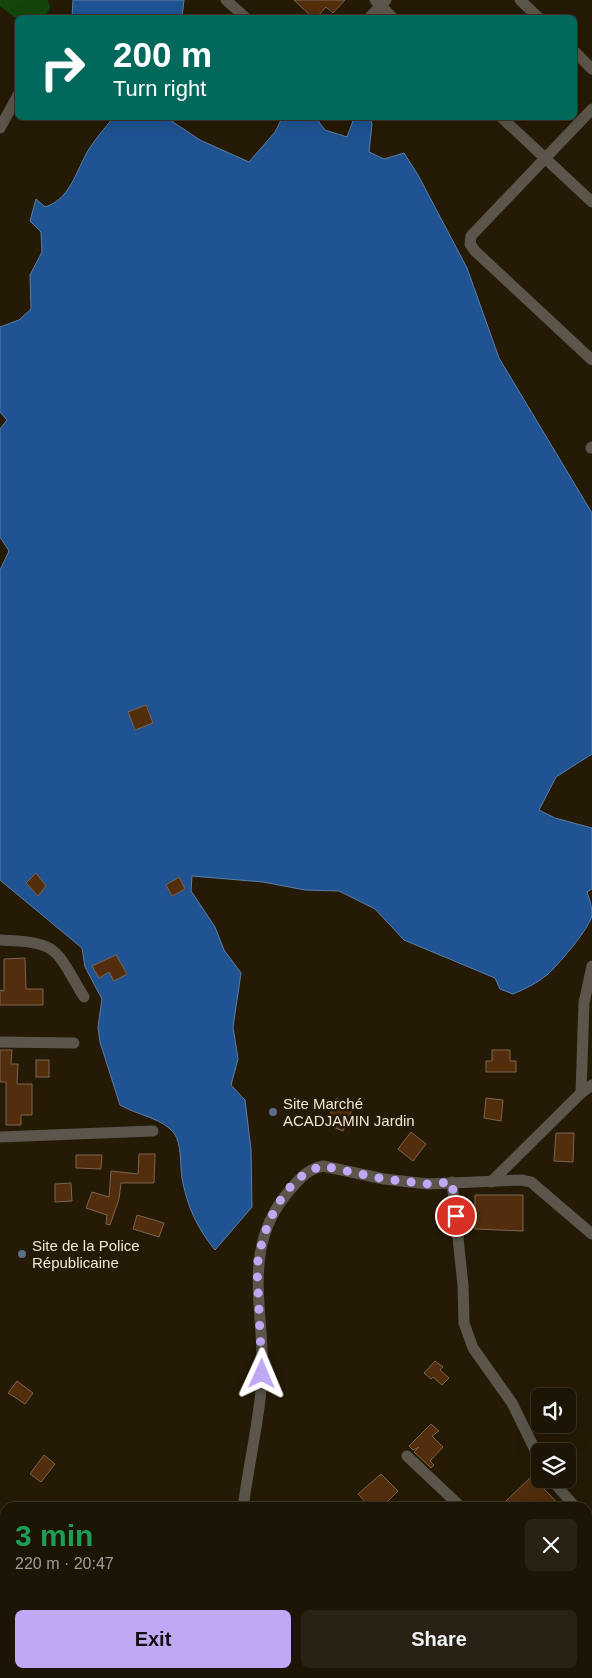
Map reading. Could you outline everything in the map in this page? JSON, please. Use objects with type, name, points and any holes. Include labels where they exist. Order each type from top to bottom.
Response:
[{"type":"street","points":[[226,0],[243,15]]},
{"type":"street","points":[[520,0],[536,15]]},
{"type":"street","points":[[530,9],[539,0]]},
{"type":"street","points":[[371,15],[381,2],[391,15]]},
{"type":"street","points":[[577,54],[592,68]]},
{"type":"street","points":[[0,128],[15,100]]},
{"type":"street","points":[[592,109],[471,236],[470,244],[475,251],[592,360]]},
{"type":"street","points":[[504,120],[592,202]]},
{"type":"street","points":[[0,940],[33,941],[51,948],[59,956],[84,997]]},
{"type":"street","points":[[581,1093],[584,1003],[592,966]]},
{"type":"street","points":[[0,1042],[74,1042]]},
{"type":"street","points":[[490,1182],[581,1093],[592,1085]]},
{"type":"street","points":[[0,1137],[153,1131]]},
{"type":"street","points":[[244,1502],[261,1392],[263,1356],[257,1268],[259,1251],[268,1221],[302,1176],[315,1168],[323,1166],[384,1179],[428,1184],[521,1180],[531,1182],[592,1234]]},
{"type":"street","points":[[452,1182],[463,1284],[464,1324],[473,1348],[512,1403],[532,1443]]},
{"type":"street","points":[[407,1456],[456,1502]]},
{"type":"street","points":[[559,1488],[571,1502]]},
{"type":"green space","points":[[0,0],[48,0],[50,8],[46,15],[15,15],[15,17],[0,6]]},
{"type":"water","points":[[73,0],[184,0],[182,15],[72,15]]},
{"type":"water","points":[[111,120],[170,120],[200,140],[249,162],[275,132],[281,120],[318,120],[325,130],[347,137],[353,120],[371,120],[372,124],[369,152],[384,159],[404,153],[418,175],[467,268],[499,358],[592,513],[592,754],[556,777],[539,810],[555,818],[592,828],[592,889],[587,892],[592,915],[580,937],[547,975],[531,986],[513,994],[500,989],[495,978],[404,940],[375,909],[339,891],[305,890],[263,882],[192,876],[191,891],[215,927],[224,950],[241,973],[233,1027],[238,1059],[231,1085],[245,1100],[251,1150],[252,1207],[215,1250],[198,1225],[190,1207],[182,1178],[177,1138],[174,1133],[156,1120],[120,1105],[100,1042],[98,1027],[102,999],[85,967],[82,948],[0,880],[0,570],[9,551],[0,537],[0,429],[7,420],[0,412],[0,327],[19,320],[31,309],[30,275],[42,252],[41,232],[30,221],[36,199],[45,207],[61,198],[72,183],[89,149]]},
{"type":"building","points":[[294,0],[345,0],[333,13],[326,7],[319,15],[310,15]]},
{"type":"building","points":[[146,705],[153,723],[135,730],[128,712]]},
{"type":"building","points":[[36,873],[46,886],[38,896],[26,883]]},
{"type":"building","points":[[179,877],[185,889],[172,896],[166,885]]},
{"type":"building","points":[[116,955],[127,974],[114,981],[109,972],[99,978],[92,966]]},
{"type":"building","points":[[25,958],[26,989],[43,989],[43,1005],[0,1005],[0,990],[4,991],[4,959]]},
{"type":"building","points":[[0,1050],[12,1050],[11,1064],[18,1064],[17,1084],[32,1084],[32,1115],[21,1115],[21,1125],[6,1125],[6,1082],[0,1082]]},
{"type":"building","points":[[492,1050],[510,1050],[510,1061],[516,1061],[516,1072],[486,1072],[486,1061],[492,1061]]},
{"type":"building","points":[[36,1060],[49,1060],[49,1077],[36,1077]]},
{"type":"building","points":[[337,1098],[354,1105],[343,1131],[326,1124]]},
{"type":"building","points":[[486,1098],[503,1100],[501,1121],[484,1118]]},
{"type":"building","points":[[411,1132],[426,1144],[413,1161],[398,1149]]},
{"type":"building","points":[[556,1133],[574,1133],[573,1162],[554,1161]]},
{"type":"building","points":[[139,1154],[155,1154],[154,1183],[121,1183],[119,1199],[110,1225],[106,1224],[107,1215],[86,1208],[92,1192],[109,1197],[111,1171],[138,1174]]},
{"type":"building","points":[[76,1155],[102,1155],[101,1169],[76,1168]]},
{"type":"building","points":[[71,1183],[72,1201],[55,1202],[55,1184]]},
{"type":"building","points":[[475,1195],[523,1195],[523,1231],[475,1229]]},
{"type":"building","points":[[137,1215],[164,1223],[159,1237],[133,1229]]},
{"type":"building","points":[[435,1361],[443,1367],[440,1370],[449,1378],[442,1385],[433,1377],[431,1379],[424,1373]]},
{"type":"building","points":[[17,1381],[33,1393],[25,1404],[8,1393]]},
{"type":"building","points":[[431,1424],[439,1431],[432,1436],[443,1447],[430,1461],[434,1465],[431,1468],[414,1452],[419,1447],[413,1450],[409,1446]]},
{"type":"building","points":[[44,1455],[55,1464],[41,1482],[30,1474]]},
{"type":"building","points":[[381,1474],[398,1491],[387,1502],[365,1502],[358,1494]]},
{"type":"building","points":[[531,1477],[531,1488],[543,1488],[556,1502],[505,1502]]},
{"type":"place","name":"Site Marché ACADJAMIN Jardin","points":[[273,1112]]},
{"type":"place","name":"Site de la Police Républicaine","points":[[22,1254]]},
{"type":"route","points":[[262,1374],[263,1356],[257,1268],[259,1251],[268,1221],[282,1198],[302,1176],[315,1168],[332,1166],[384,1179],[428,1184],[452,1182],[456,1216]]}]
